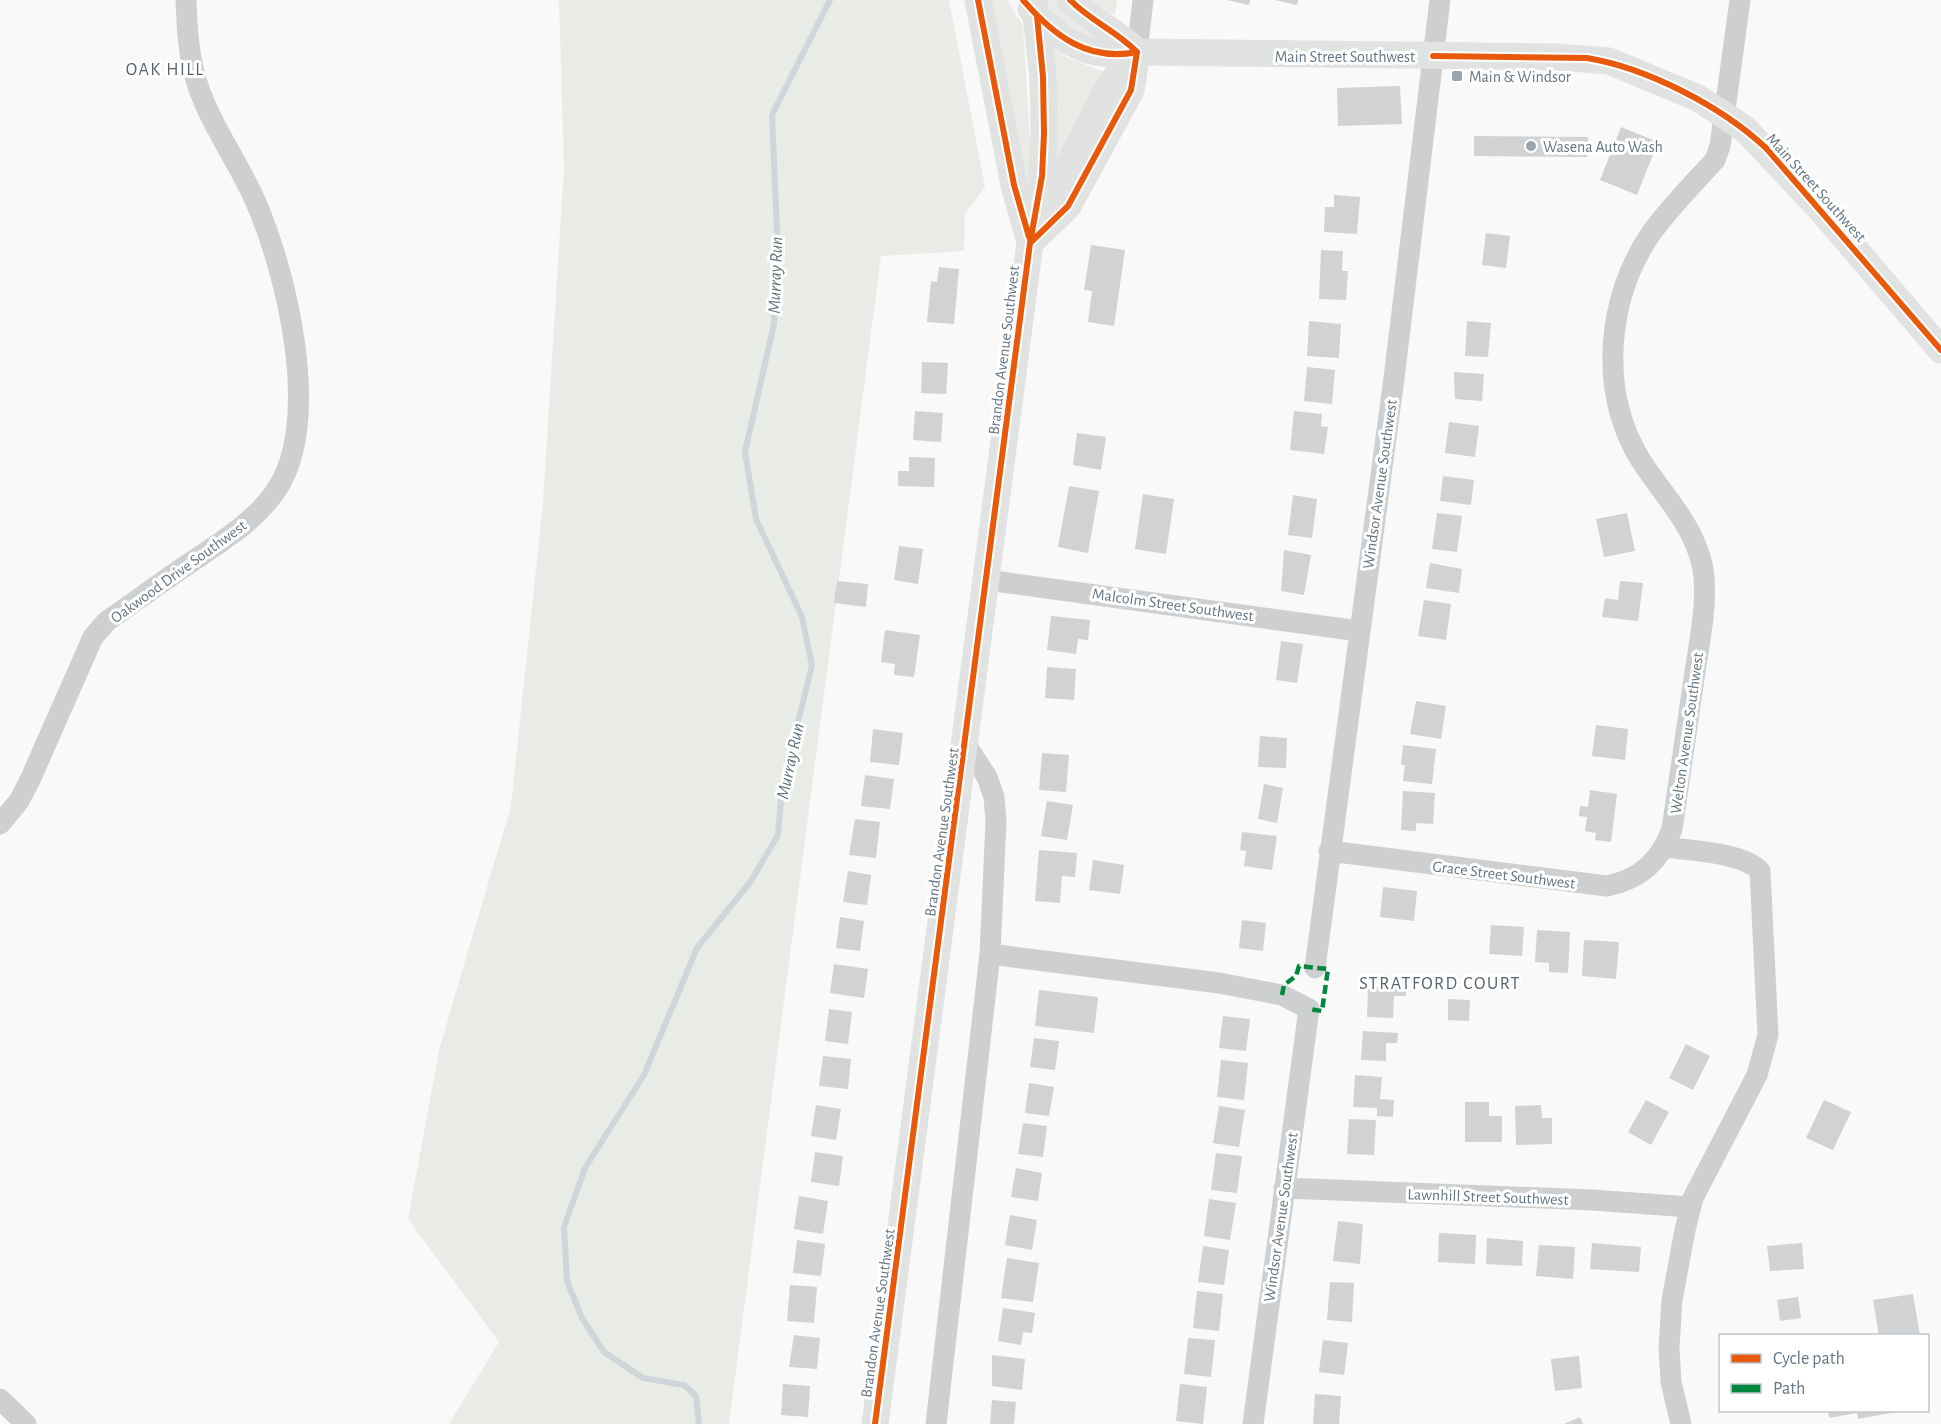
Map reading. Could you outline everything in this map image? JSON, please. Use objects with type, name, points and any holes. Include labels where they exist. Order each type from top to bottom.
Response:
[{"type":"main road","name":"Brandon Avenue Southwest","points":[[978,0],[1014,184],[1030,243]]},
{"type":"main road","points":[[1030,243],[1059,179],[1110,84],[1137,52],[1119,34],[1082,12],[1070,0]]},
{"type":"main road","name":"Brandon Avenue Southwest","points":[[875,1424],[966,746],[1030,243],[1042,176],[1043,77],[1031,5]]},
{"type":"main road","name":"Brandon Avenue Southwest","points":[[1031,5],[1074,44],[1097,54],[1116,56],[1137,52]]},
{"type":"main road","name":"Main Street Southwest","points":[[1137,52],[1577,57],[1609,61],[1698,98],[1745,129],[1766,148],[1941,350]]},
{"type":"street","name":"Oakwood Drive Southwest","points":[[0,824],[19,801],[30,780],[84,652],[93,637],[107,621],[234,533],[260,509],[276,491],[287,470],[293,448],[297,414],[297,373],[287,296],[255,199],[194,73],[186,0]]},
{"type":"street","points":[[1137,52],[1143,0]]},
{"type":"street","name":"Windsor Avenue Southwest","points":[[1315,968],[1394,378],[1440,0]]},
{"type":"street","name":"Welton Avenue Southwest","points":[[1665,847],[1672,829],[1702,619],[1702,565],[1695,541],[1684,519],[1641,459],[1625,426],[1617,396],[1614,341],[1623,285],[1635,260],[1653,231],[1715,159],[1720,146],[1740,0]]},
{"type":"street","name":"Malcolm Street Southwest","points":[[987,579],[1359,631]]},
{"type":"street","name":"Brandon Avenue Southwest","points":[[936,1424],[990,954],[996,821],[994,797],[987,777],[966,746]]},
{"type":"street","points":[[1665,847],[1753,862],[1762,880],[1768,1035],[1764,1058],[1690,1207],[1672,1300],[1669,1348],[1671,1382],[1681,1424]]},
{"type":"street","name":"Grace Street Southwest","points":[[1329,851],[1607,886],[1626,882],[1642,873],[1665,847]]},
{"type":"street","name":"Windsor Avenue Southwest","points":[[990,954],[1282,994],[1309,1009],[1253,1424]]},
{"type":"street","name":"Lawnhill Street Southwest","points":[[1284,1188],[1592,1200],[1690,1207]]},
{"type":"street","points":[[0,1399],[26,1424]]},
{"type":"shaded area","points":[[559,0],[949,0],[985,187],[965,214],[964,251],[881,256],[729,1424],[449,1424],[499,1342],[408,1219],[440,1046],[511,806],[543,503],[564,168]]},
{"type":"shaded area","points":[[988,0],[1007,0],[1023,25],[1031,155],[1029,191]]},
{"type":"shaded area","points":[[1046,0],[1055,0],[1109,43],[1071,29],[1062,23],[1049,9]]},
{"type":"shaded area","points":[[1089,0],[1117,0],[1115,15],[1104,11]]},
{"type":"shaded area","points":[[1051,46],[1066,57],[1104,72],[1056,164]]},
{"type":"building","points":[[1227,0],[1250,0],[1249,5]]},
{"type":"building","points":[[1275,0],[1298,0],[1297,5]]},
{"type":"building","points":[[1400,86],[1402,124],[1338,126],[1337,88]]},
{"type":"building","points":[[1621,127],[1658,142],[1637,195],[1600,180]]},
{"type":"building","name":"Wasena Auto Wash","points":[[1474,136],[1588,137],[1587,157],[1474,156]]},
{"type":"building","points":[[1334,195],[1360,197],[1357,234],[1324,232],[1325,207],[1334,207]]},
{"type":"building","points":[[1486,233],[1510,236],[1506,268],[1482,265]]},
{"type":"building","points":[[1091,245],[1125,250],[1114,326],[1088,322],[1092,291],[1084,290]]},
{"type":"building","points":[[1321,250],[1343,251],[1342,271],[1348,271],[1346,300],[1319,299]]},
{"type":"building","points":[[939,267],[959,269],[954,324],[927,322],[931,281],[937,282]]},
{"type":"building","points":[[1309,321],[1341,324],[1339,358],[1307,356]]},
{"type":"building","points":[[1467,321],[1491,323],[1488,357],[1465,356]]},
{"type":"building","points":[[922,362],[948,363],[946,394],[921,393]]},
{"type":"building","points":[[1307,367],[1335,370],[1332,404],[1304,401]]},
{"type":"building","points":[[1454,372],[1484,374],[1482,401],[1455,399]]},
{"type":"building","points":[[915,411],[943,413],[941,442],[913,440]]},
{"type":"building","points":[[1294,411],[1322,414],[1321,426],[1328,427],[1324,454],[1290,450]]},
{"type":"building","points":[[1449,422],[1479,426],[1475,457],[1445,453]]},
{"type":"building","points":[[1077,433],[1106,437],[1101,470],[1073,465]]},
{"type":"building","points":[[909,457],[935,458],[934,487],[898,486],[898,471],[909,471]]},
{"type":"building","points":[[1443,476],[1474,480],[1471,505],[1440,501]]},
{"type":"building","points":[[1069,486],[1099,491],[1088,553],[1058,547]]},
{"type":"building","points":[[1143,494],[1174,499],[1166,554],[1135,549]]},
{"type":"building","points":[[1293,495],[1317,499],[1312,538],[1288,535]]},
{"type":"building","points":[[1437,513],[1462,516],[1457,552],[1432,549]]},
{"type":"building","points":[[1627,513],[1635,551],[1604,557],[1596,519]]},
{"type":"building","points":[[899,546],[923,549],[918,584],[894,580]]},
{"type":"building","points":[[1284,550],[1311,555],[1304,595],[1281,591]]},
{"type":"building","points":[[1430,563],[1462,569],[1459,593],[1426,588]]},
{"type":"building","points":[[837,581],[868,584],[866,607],[834,603]]},
{"type":"building","points":[[1620,581],[1643,583],[1638,621],[1602,617],[1605,598],[1618,600]]},
{"type":"building","points":[[1424,600],[1451,604],[1446,640],[1418,636]]},
{"type":"building","points":[[1051,616],[1090,620],[1088,640],[1078,639],[1076,654],[1047,650]]},
{"type":"building","points":[[885,630],[920,635],[914,677],[894,675],[895,664],[881,662]]},
{"type":"building","points":[[1281,641],[1303,644],[1297,683],[1276,680]]},
{"type":"building","points":[[1047,667],[1076,669],[1074,700],[1045,698]]},
{"type":"building","points":[[1416,701],[1446,706],[1441,739],[1410,734]]},
{"type":"building","points":[[1596,725],[1628,729],[1625,760],[1592,756]]},
{"type":"building","points":[[873,729],[903,733],[899,765],[870,762]]},
{"type":"building","points":[[1260,736],[1287,738],[1286,768],[1258,767]]},
{"type":"building","points":[[1403,745],[1436,749],[1432,784],[1403,781],[1405,765],[1401,765]]},
{"type":"building","points":[[1042,753],[1069,755],[1066,792],[1039,790]]},
{"type":"building","points":[[865,775],[894,779],[890,809],[861,806]]},
{"type":"building","points":[[1264,784],[1283,788],[1277,823],[1258,819]]},
{"type":"building","points":[[1590,790],[1617,794],[1611,842],[1595,840],[1596,833],[1585,831],[1587,817],[1579,816],[1580,806],[1588,807]]},
{"type":"building","points":[[1403,791],[1435,793],[1433,824],[1416,823],[1416,831],[1401,830]]},
{"type":"building","points":[[1047,801],[1073,805],[1067,840],[1041,836]]},
{"type":"building","points":[[855,819],[880,822],[876,858],[849,855]]},
{"type":"building","points":[[1242,832],[1277,836],[1272,870],[1244,866],[1246,851],[1240,850]]},
{"type":"building","points":[[1039,850],[1077,853],[1075,877],[1062,876],[1060,903],[1035,901]]},
{"type":"building","points":[[1093,860],[1124,865],[1120,894],[1089,890]]},
{"type":"building","points":[[848,871],[871,875],[867,905],[843,902]]},
{"type":"building","points":[[1383,887],[1417,891],[1414,921],[1380,917]]},
{"type":"building","points":[[840,917],[864,921],[860,951],[836,948]]},
{"type":"building","points":[[1242,920],[1266,923],[1263,951],[1239,948]]},
{"type":"building","points":[[1491,925],[1524,927],[1522,956],[1489,954]]},
{"type":"building","points":[[1537,930],[1570,932],[1568,973],[1549,972],[1549,963],[1535,962]]},
{"type":"building","points":[[1584,940],[1619,942],[1616,979],[1582,976]]},
{"type":"building","points":[[834,964],[868,969],[864,998],[830,993]]},
{"type":"building","points":[[1380,979],[1406,980],[1406,996],[1394,996],[1393,1018],[1367,1017],[1368,986],[1379,987]]},
{"type":"building","points":[[1039,990],[1098,997],[1094,1033],[1035,1026]]},
{"type":"building","points":[[1448,999],[1470,1000],[1469,1021],[1448,1020]]},
{"type":"building","points":[[829,1009],[852,1012],[848,1044],[825,1041]]},
{"type":"building","points":[[1223,1016],[1250,1019],[1246,1051],[1219,1048]]},
{"type":"building","points":[[1363,1031],[1398,1033],[1397,1043],[1386,1043],[1386,1061],[1361,1060]]},
{"type":"building","points":[[1034,1038],[1059,1041],[1055,1070],[1030,1067]]},
{"type":"building","points":[[1686,1044],[1710,1056],[1693,1090],[1669,1078]]},
{"type":"building","points":[[823,1056],[851,1059],[848,1089],[819,1086]]},
{"type":"building","points":[[1221,1060],[1248,1063],[1244,1100],[1217,1097]]},
{"type":"building","points":[[1355,1075],[1382,1077],[1380,1099],[1394,1100],[1393,1117],[1377,1116],[1377,1108],[1353,1107]]},
{"type":"building","points":[[1029,1083],[1054,1087],[1049,1116],[1025,1113]]},
{"type":"building","points":[[1646,1100],[1669,1112],[1651,1145],[1628,1132]]},
{"type":"building","points":[[1824,1100],[1851,1112],[1833,1150],[1806,1138]]},
{"type":"building","points":[[1465,1102],[1489,1102],[1489,1116],[1502,1116],[1502,1142],[1465,1142]]},
{"type":"building","points":[[816,1105],[841,1109],[836,1140],[811,1136]]},
{"type":"building","points":[[1541,1105],[1542,1118],[1552,1118],[1552,1144],[1516,1145],[1515,1106]]},
{"type":"building","points":[[1219,1106],[1245,1110],[1239,1147],[1213,1143]]},
{"type":"building","points":[[1349,1119],[1376,1120],[1374,1155],[1347,1154]]},
{"type":"building","points":[[1023,1123],[1047,1126],[1043,1157],[1018,1154]]},
{"type":"building","points":[[815,1152],[843,1156],[839,1186],[811,1182]]},
{"type":"building","points":[[1216,1153],[1242,1156],[1237,1193],[1211,1190]]},
{"type":"building","points":[[1016,1168],[1042,1173],[1038,1201],[1011,1197]]},
{"type":"building","points":[[799,1196],[828,1201],[823,1234],[794,1229]]},
{"type":"building","points":[[1209,1199],[1236,1203],[1230,1240],[1204,1236]]},
{"type":"building","points":[[1010,1215],[1037,1220],[1032,1250],[1005,1245]]},
{"type":"building","points":[[1338,1221],[1363,1224],[1360,1264],[1333,1261]]},
{"type":"building","points":[[1439,1233],[1476,1235],[1475,1264],[1438,1262]]},
{"type":"building","points":[[1487,1238],[1523,1241],[1522,1266],[1486,1264]]},
{"type":"building","points":[[797,1240],[825,1244],[821,1276],[793,1273]]},
{"type":"building","points":[[1592,1243],[1641,1247],[1639,1272],[1590,1269]]},
{"type":"building","points":[[1802,1243],[1804,1269],[1770,1271],[1767,1246]]},
{"type":"building","points":[[1539,1245],[1575,1247],[1573,1279],[1536,1276]]},
{"type":"building","points":[[1203,1246],[1229,1250],[1224,1285],[1198,1282]]},
{"type":"building","points":[[1007,1258],[1039,1263],[1033,1302],[1001,1298]]},
{"type":"building","points":[[1330,1282],[1354,1283],[1352,1322],[1327,1320]]},
{"type":"building","points":[[790,1285],[817,1287],[814,1323],[787,1321]]},
{"type":"building","points":[[1197,1291],[1223,1294],[1219,1331],[1193,1328]]},
{"type":"building","points":[[1913,1294],[1920,1334],[1879,1334],[1873,1300]]},
{"type":"building","points":[[1798,1297],[1801,1318],[1780,1321],[1777,1300]]},
{"type":"building","points":[[1003,1308],[1035,1313],[1032,1333],[1023,1332],[1021,1345],[998,1341]]},
{"type":"building","points":[[794,1335],[820,1338],[817,1369],[789,1367]]},
{"type":"building","points":[[1188,1338],[1215,1340],[1211,1377],[1184,1374]]},
{"type":"building","points":[[1323,1340],[1348,1343],[1344,1375],[1319,1372]]},
{"type":"building","points":[[992,1355],[1025,1359],[1022,1390],[992,1386]]},
{"type":"building","points":[[1579,1356],[1582,1388],[1555,1391],[1551,1359]]},
{"type":"building","points":[[783,1384],[810,1386],[808,1417],[781,1415]]},
{"type":"building","points":[[1180,1384],[1207,1387],[1203,1424],[1176,1421]]},
{"type":"building","points":[[1315,1394],[1341,1396],[1339,1424],[1313,1424]]},
{"type":"building","points":[[992,1400],[1016,1402],[1014,1424],[990,1424]]},
{"type":"building","points":[[1828,1412],[1896,1412],[1858,1419],[1857,1413],[1829,1418]]},
{"type":"building","points":[[1580,1417],[1583,1424],[1564,1424]]},
{"type":"waterway","name":"Murray Run","points":[[699,1424],[696,1396],[684,1385],[643,1378],[604,1352],[582,1318],[567,1281],[564,1227],[585,1168],[644,1075],[697,948],[751,881],[778,835],[782,788],[812,665],[802,617],[756,519],[745,452],[774,324],[778,256],[772,115],[830,0]]},
{"type":"marked path","points":[[1282,995],[1284,985],[1296,976],[1299,966],[1328,969],[1322,1011],[1309,1009]]},
{"type":"cycle path","points":[[978,0],[1014,185],[1029,237]]},
{"type":"cycle path","points":[[1023,0],[1047,25],[1073,43],[1103,53],[1137,52]]},
{"type":"cycle path","points":[[1070,0],[1137,52]]},
{"type":"cycle path","points":[[875,1424],[1030,243],[1042,176],[1043,77],[1037,16]]},
{"type":"cycle path","points":[[1030,243],[1068,206],[1131,90],[1137,52]]},
{"type":"cycle path","points":[[1433,56],[1587,58],[1634,70],[1705,104],[1748,132],[1766,148],[1941,350]]},
{"type":"place","name":"Main & Windsor","points":[[1457,76]]},
{"type":"place","name":"Wasena Auto Wash","points":[[1531,146]]},
{"type":"district","name":"OAK HILL","points":[[165,69]]},
{"type":"district","name":"STRATFORD COURT","points":[[1440,983]]}]
